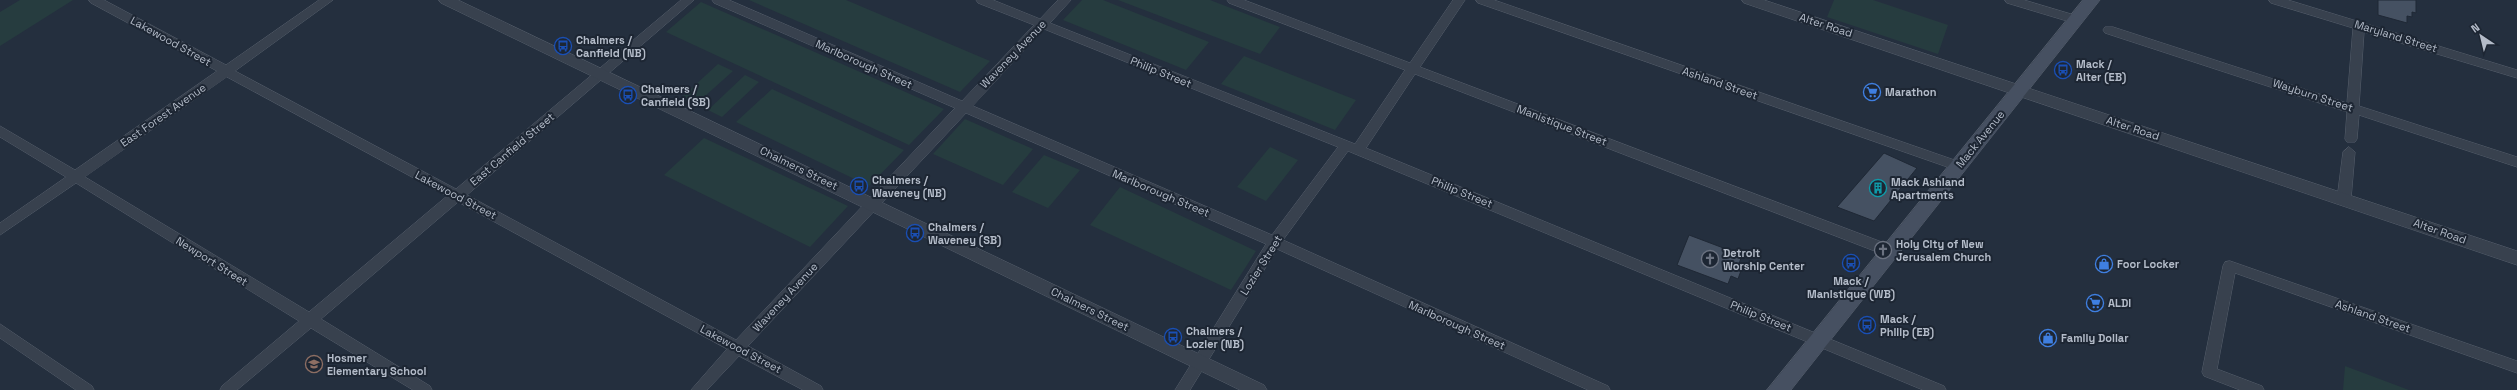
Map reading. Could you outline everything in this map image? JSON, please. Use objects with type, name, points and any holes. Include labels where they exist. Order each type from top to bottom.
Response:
[{"type":"main road","name":"Mack Avenue","points":[[1778,390],[2092,0]]},
{"type":"street","name":"Lakewood Street","points":[[95,0],[816,390]]},
{"type":"street","name":"East Forest Avenue","points":[[0,230],[327,0]]},
{"type":"street","name":"Chalmers Street","points":[[446,0],[602,73],[1258,390]]},
{"type":"street","name":"East Canfield Street","points":[[227,390],[688,0]]},
{"type":"street","name":"Marlborough Street","points":[[718,0],[1274,242],[1603,390]]},
{"type":"street","name":"Philip Street","points":[[982,0],[1346,145],[1939,390]]},
{"type":"street","name":"Waveney Avenue","points":[[698,390],[1064,0]]},
{"type":"street","name":"Manistique Street","points":[[1233,0],[1890,251]]},
{"type":"street","points":[[1358,150],[1460,0]]},
{"type":"street","name":"Ashland Street","points":[[1482,0],[1958,166]]},
{"type":"street","name":"Alter Road","points":[[1749,0],[2517,258]]},
{"type":"street","points":[[2011,0],[2077,20]]},
{"type":"street","name":"Maryland Street","points":[[2275,0],[2517,74]]},
{"type":"street","points":[[2350,139],[2359,25]]},
{"type":"street","name":"Wayburn Street","points":[[2108,30],[2517,162]]},
{"type":"street","name":"Newport Street","points":[[0,131],[426,390]]},
{"type":"street","name":"Lozier Street","points":[[1182,390],[1274,242],[1346,145]]},
{"type":"street","points":[[2344,199],[2349,152]]},
{"type":"street","name":"Ashland Street","points":[[2256,390],[2209,372],[2230,266],[2517,367]]},
{"type":"street","points":[[0,330],[87,390]]},
{"type":"green space","points":[[20,0],[73,0],[0,46],[0,12]]},
{"type":"green space","points":[[749,0],[846,0],[990,61],[960,92]]},
{"type":"green space","points":[[1082,0],[1103,0],[1209,42],[1186,70],[1063,20]]},
{"type":"green space","points":[[1118,0],[1210,0],[1280,27],[1260,54]]},
{"type":"green space","points":[[1834,0],[1873,0],[1948,25],[1938,54],[1827,17]]},
{"type":"green space","points":[[701,2],[944,109],[909,145],[666,32]]},
{"type":"green space","points":[[1244,56],[1356,100],[1335,130],[1221,84]]},
{"type":"green space","points":[[718,64],[733,71],[695,105],[681,98]]},
{"type":"green space","points":[[745,75],[759,82],[722,117],[708,110]]},
{"type":"green space","points":[[772,89],[904,150],[869,186],[736,122]]},
{"type":"green space","points":[[965,119],[1033,149],[1003,185],[933,154]]},
{"type":"green space","points":[[704,138],[848,206],[810,247],[664,175]]},
{"type":"green space","points":[[1270,147],[1298,160],[1266,201],[1237,187]]},
{"type":"green space","points":[[1044,155],[1080,170],[1048,208],[1012,192]]},
{"type":"green space","points":[[1120,187],[1256,251],[1231,290],[1090,225]]},
{"type":"green space","points":[[2345,366],[2409,390],[2343,390]]},
{"type":"building","points":[[2378,0],[2416,0],[2416,13],[2412,12],[2412,17],[2407,16],[2407,23],[2378,15]]},
{"type":"building","name":"Mack Ashland Apartments","points":[[1884,153],[1917,168],[1874,221],[1837,207]]},
{"type":"building","name":"Detroit Worship Center","points":[[1689,235],[1742,255],[1739,264],[1743,265],[1738,279],[1731,276],[1728,284],[1677,265]]},
{"type":"place","name":"Chalmers / Canfield (NB)","points":[[563,46]]},
{"type":"place","name":"Mack / Alter (EB)","points":[[2063,70]]},
{"type":"place","name":"Marathon","points":[[1872,92]]},
{"type":"place","name":"Chalmers / Canfield (SB)","points":[[628,95]]},
{"type":"place","name":"Chalmers / Waveney (NB)","points":[[859,186]]},
{"type":"place","name":"Mack Ashland Apartments","points":[[1878,188]]},
{"type":"place","name":"Chalmers / Waveney (SB)","points":[[915,233]]},
{"type":"place","name":"Holy City of New Jerusalem Church","points":[[1883,250]]},
{"type":"place","name":"Detroit Worship Center","points":[[1710,259]]},
{"type":"place","name":"Mack / Manistique (WB)","points":[[1851,263]]},
{"type":"place","name":"Foor Locker","points":[[2104,264]]},
{"type":"place","name":"ALDI","points":[[2095,303]]},
{"type":"place","name":"Mack / Philip (EB)","points":[[1867,325]]},
{"type":"place","name":"Chalmers / Lozier (NB)","points":[[1173,337]]},
{"type":"place","name":"Family Dollar","points":[[2048,338]]},
{"type":"place","name":"Hosmer Elementary School","points":[[314,364]]}]
